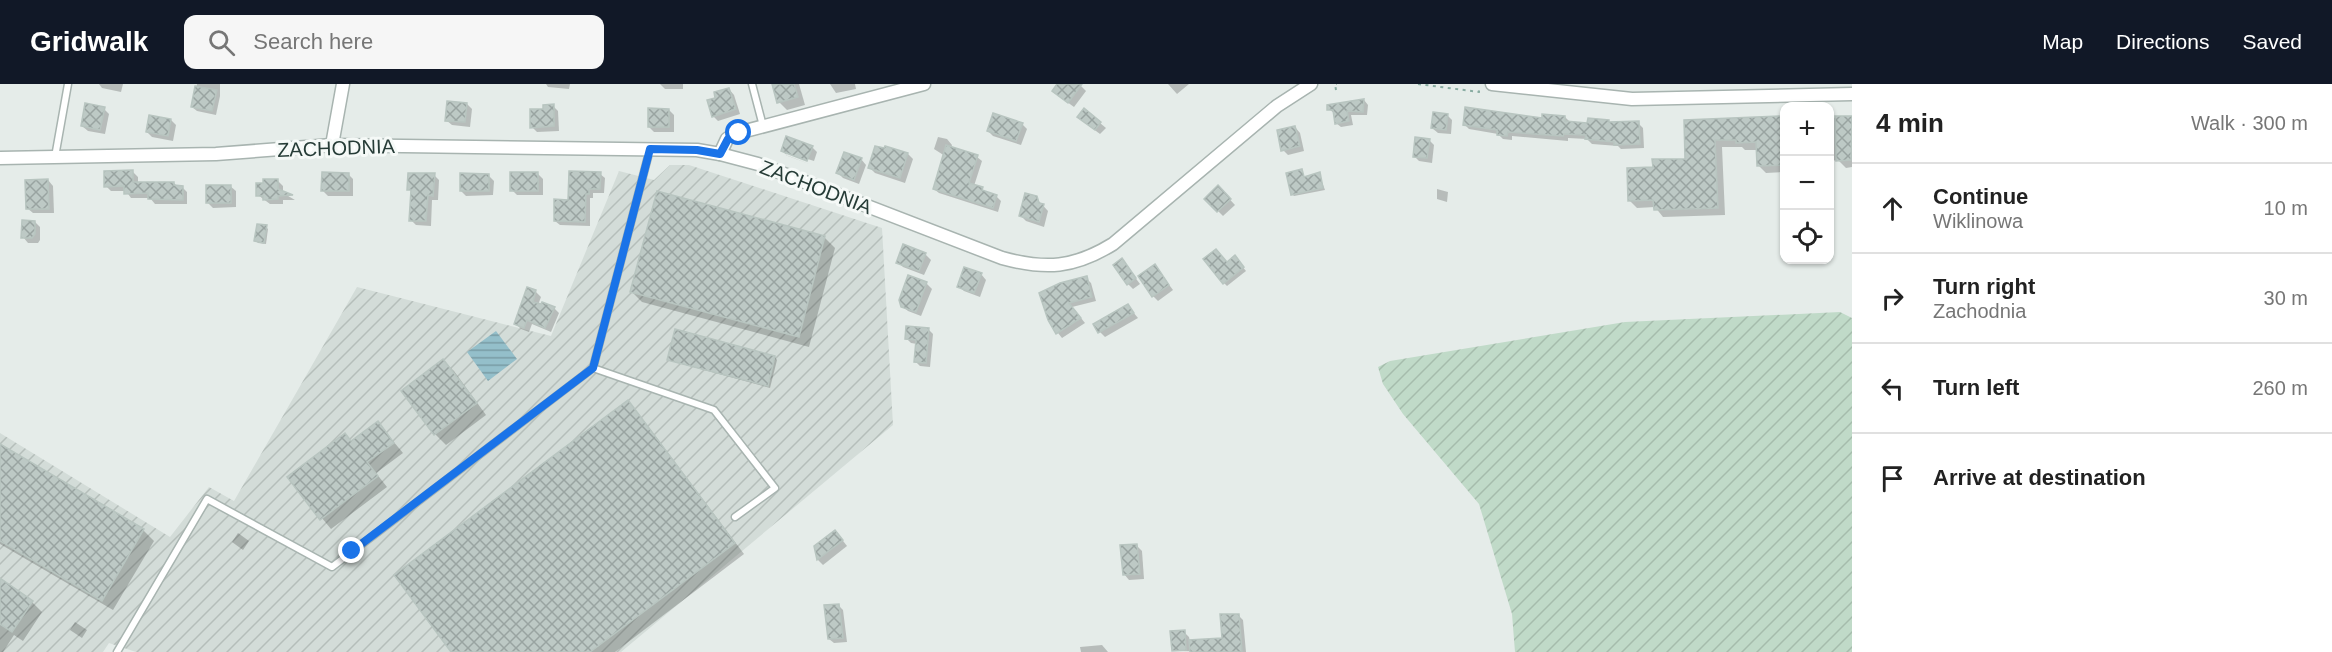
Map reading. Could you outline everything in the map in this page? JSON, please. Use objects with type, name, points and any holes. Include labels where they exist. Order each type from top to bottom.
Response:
[{"type":"street","points":[[332,145],[343,84]]},
{"type":"street","points":[[720,154],[724,143],[731,136],[924,84]]},
{"type":"street","name":"ZACHODNIA","points":[[0,158],[216,154],[332,145],[697,150],[758,164],[1002,258],[1035,265],[1060,265],[1082,261],[1113,244],[1278,106],[1311,84]]},
{"type":"street","points":[[1485,86],[1632,99],[1852,93]]},
{"type":"lane","points":[[55,157],[68,84]]},
{"type":"lane","points":[[752,84],[764,126]]},
{"type":"lane","points":[[117,652],[207,499],[332,567],[593,368],[650,149]]},
{"type":"lane","points":[[593,368],[714,411],[775,488],[735,517]]},
{"type":"path","points":[[1336,84],[1336,90]]},
{"type":"path","points":[[1418,84],[1479,92],[1485,86]]},
{"type":"shaded area","points":[[670,165],[689,165],[882,228],[893,425],[621,652],[136,652],[109,643],[103,652],[0,652],[0,433],[170,537],[209,487],[234,501],[357,287],[551,336],[619,171],[654,180]]},
{"type":"green space","points":[[1840,312],[1852,318],[1852,652],[1515,652],[1512,614],[1479,504],[1403,414],[1383,384],[1378,367],[1390,361],[1625,322]]},
{"type":"water","points":[[496,331],[517,359],[488,381],[467,352]]},
{"type":"building","points":[[772,84],[794,84],[798,97],[777,103]]},
{"type":"building","points":[[1057,84],[1082,84],[1068,103],[1052,91]]},
{"type":"building","points":[[195,86],[217,90],[212,111],[191,107]]},
{"type":"building","points":[[729,88],[736,109],[712,117],[707,100],[715,98],[714,92]]},
{"type":"building","points":[[1364,99],[1363,112],[1347,111],[1349,121],[1335,124],[1333,110],[1327,110],[1327,105]]},
{"type":"building","points":[[447,101],[467,103],[465,122],[445,121]]},
{"type":"building","points":[[85,103],[105,107],[100,130],[81,126]]},
{"type":"building","points":[[554,104],[554,126],[530,128],[530,109],[543,109],[543,105]]},
{"type":"building","points":[[1465,107],[1542,118],[1542,114],[1565,116],[1565,121],[1587,123],[1588,118],[1609,120],[1609,122],[1639,121],[1640,144],[1614,145],[1614,142],[1585,139],[1586,135],[1564,134],[1563,136],[1508,132],[1507,136],[1497,135],[1497,130],[1463,125]]},
{"type":"building","points":[[648,108],[669,109],[669,127],[648,127]]},
{"type":"building","points":[[1084,108],[1101,122],[1095,130],[1077,117]]},
{"type":"building","points":[[1433,112],[1448,114],[1446,130],[1431,128]]},
{"type":"building","points":[[993,113],[1023,123],[1016,141],[987,131]]},
{"type":"building","points":[[149,115],[171,119],[168,136],[146,132]]},
{"type":"building","points":[[1780,116],[1780,165],[1757,166],[1756,142],[1736,143],[1736,140],[1715,140],[1718,208],[1654,210],[1653,200],[1628,201],[1627,168],[1653,167],[1652,159],[1685,159],[1684,120]]},
{"type":"building","points":[[1835,116],[1852,116],[1851,160],[1836,161]]},
{"type":"building","points":[[1295,126],[1300,146],[1281,151],[1277,130]]},
{"type":"building","points":[[786,136],[813,146],[807,161],[781,151]]},
{"type":"building","points":[[1415,137],[1430,139],[1427,158],[1413,157]]},
{"type":"building","points":[[946,145],[978,155],[969,183],[983,187],[982,190],[997,195],[993,208],[933,189]]},
{"type":"building","points":[[875,146],[884,148],[885,146],[908,153],[900,178],[868,168]]},
{"type":"building","points":[[844,152],[862,158],[854,180],[836,173]]},
{"type":"building","points":[[1302,169],[1304,177],[1320,172],[1323,188],[1291,195],[1286,173]]},
{"type":"building","points":[[133,170],[133,182],[174,182],[174,185],[183,186],[183,200],[148,199],[148,193],[124,194],[124,186],[104,187],[104,171]]},
{"type":"building","points":[[569,171],[601,172],[600,189],[589,189],[589,194],[586,194],[585,222],[554,221],[554,199],[568,200]]},
{"type":"building","points":[[322,172],[349,173],[349,191],[321,191]]},
{"type":"building","points":[[510,172],[538,172],[538,191],[510,191]]},
{"type":"building","points":[[408,173],[435,173],[433,196],[428,195],[426,221],[409,221],[411,190],[407,190]]},
{"type":"building","points":[[460,173],[489,174],[489,191],[460,191]]},
{"type":"building","points":[[48,179],[49,209],[26,209],[25,180]]},
{"type":"building","points":[[263,179],[278,179],[278,189],[293,195],[263,200],[263,196],[256,196],[256,183],[263,183]]},
{"type":"building","points":[[206,185],[231,185],[231,203],[206,203]]},
{"type":"building","points":[[1218,185],[1231,199],[1217,212],[1204,199]]},
{"type":"building","points":[[657,191],[825,236],[799,337],[630,292]]},
{"type":"building","points":[[1025,193],[1037,196],[1039,203],[1044,204],[1039,222],[1019,216]]},
{"type":"building","points":[[22,220],[35,221],[35,234],[32,238],[21,238]]},
{"type":"building","points":[[257,224],[267,225],[264,243],[254,241]]},
{"type":"building","points":[[903,244],[926,253],[919,271],[896,263]]},
{"type":"building","points":[[1216,249],[1227,262],[1235,255],[1244,267],[1223,284],[1203,259]]},
{"type":"building","points":[[1122,258],[1136,278],[1127,285],[1113,265]]},
{"type":"building","points":[[1155,264],[1169,285],[1152,297],[1138,276]]},
{"type":"building","points":[[964,267],[982,273],[974,293],[957,287]]},
{"type":"building","points":[[908,275],[927,282],[916,312],[901,307],[899,300]]},
{"type":"building","points":[[1087,276],[1092,297],[1069,303],[1081,318],[1056,334],[1048,320],[1039,293],[1060,283]]},
{"type":"building","points":[[527,287],[536,290],[533,302],[541,304],[542,302],[555,307],[545,328],[527,320],[524,328],[514,324]]},
{"type":"building","points":[[1128,304],[1134,313],[1098,333],[1093,324]]},
{"type":"building","points":[[906,326],[929,328],[926,363],[914,362],[916,340],[905,339]]},
{"type":"building","points":[[675,329],[775,356],[768,386],[667,360]]},
{"type":"building","points":[[443,359],[477,403],[434,435],[401,391]]},
{"type":"building","points":[[628,400],[735,543],[590,652],[451,652],[394,575]]},
{"type":"building","points":[[378,421],[394,443],[367,462],[378,476],[320,520],[287,477],[345,433],[351,441]]},
{"type":"building","points":[[0,444],[144,529],[102,601],[0,541]]},
{"type":"building","points":[[835,530],[843,540],[817,560],[814,546]]},
{"type":"building","points":[[1137,544],[1140,574],[1123,575],[1120,545]]},
{"type":"building","points":[[0,578],[33,601],[12,632],[0,624]]},
{"type":"building","points":[[839,604],[843,638],[828,639],[824,605]]},
{"type":"building","points":[[1220,614],[1239,614],[1242,652],[1190,652],[1189,640],[1222,638]]},
{"type":"building","points":[[1185,630],[1186,650],[1172,651],[1170,631]]},
{"type":"route","points":[[352,551],[593,368],[650,149],[697,150],[720,154],[724,143],[731,136],[739,133]]}]
